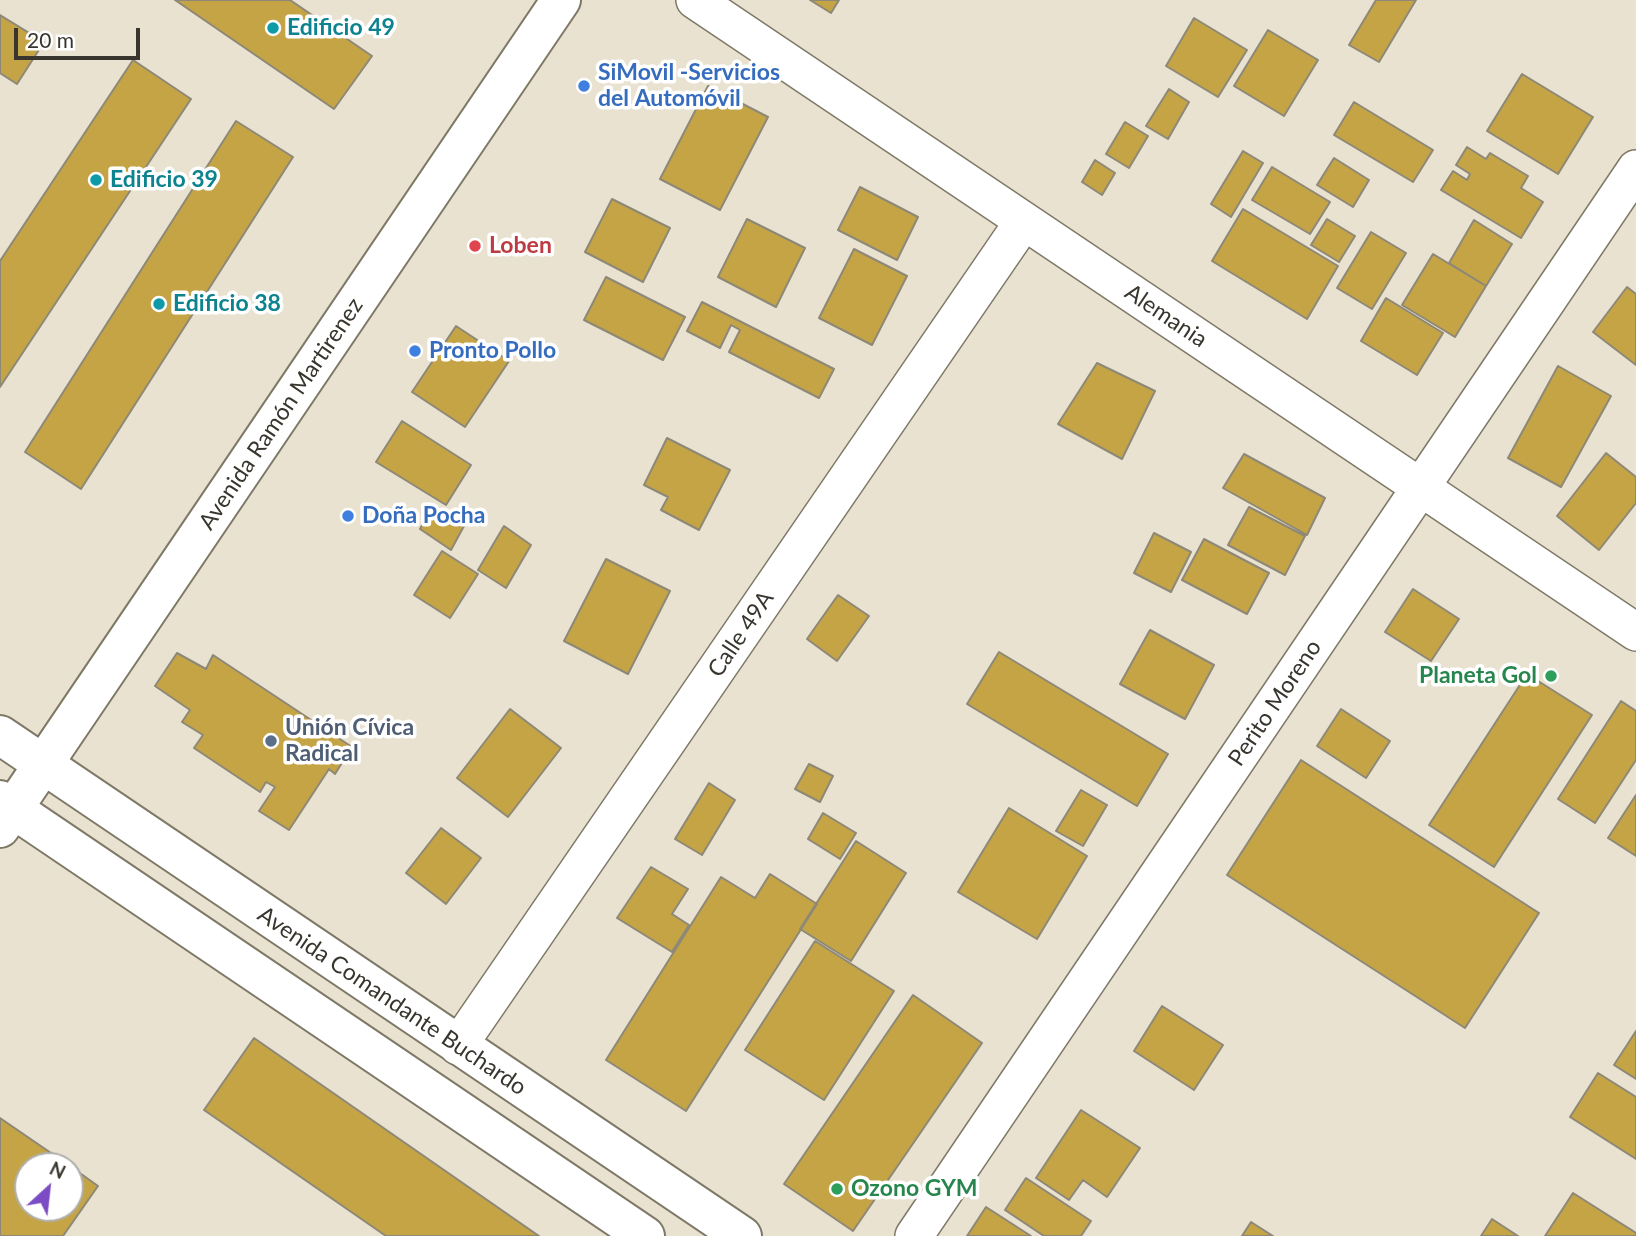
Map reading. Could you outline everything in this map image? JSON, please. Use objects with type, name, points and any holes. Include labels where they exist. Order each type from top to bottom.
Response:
[{"type":"main road","name":"Avenida Ramón Martirenez","points":[[4,812],[43,764],[561,0]]},
{"type":"main road","name":"Avenida Comandante Buchardo","points":[[0,735],[742,1236]]},
{"type":"main road","points":[[4,812],[646,1236]]},
{"type":"street","name":"Alemania","points":[[695,0],[1636,632]]},
{"type":"street","name":"Perito Moreno","points":[[914,1236],[1636,169]]},
{"type":"street","name":"Calle 49A","points":[[458,1046],[1024,221]]},
{"type":"building","name":"Edificio 49","points":[[175,0],[290,0],[372,56],[334,109]]},
{"type":"building","points":[[810,0],[839,0],[831,13]]},
{"type":"building","points":[[1376,0],[1416,0],[1379,62],[1349,45]]},
{"type":"building","points":[[0,15],[44,42],[17,84],[0,73]]},
{"type":"building","points":[[1194,18],[1247,50],[1218,97],[1166,66]]},
{"type":"building","points":[[1268,30],[1318,60],[1284,116],[1234,86]]},
{"type":"building","name":"Edificio 39","points":[[133,60],[191,99],[0,387],[0,261]]},
{"type":"building","points":[[1522,74],[1593,117],[1558,174],[1487,131]]},
{"type":"building","points":[[708,86],[768,117],[720,210],[660,179]]},
{"type":"building","points":[[1169,89],[1189,102],[1168,139],[1146,126]]},
{"type":"building","points":[[1354,102],[1433,150],[1413,182],[1334,135]]},
{"type":"building","name":"Edificio 38","points":[[236,121],[293,157],[81,489],[25,452]]},
{"type":"building","points":[[1125,122],[1148,136],[1129,168],[1106,154]]},
{"type":"building","points":[[1467,147],[1486,159],[1490,153],[1528,176],[1521,188],[1543,202],[1521,238],[1441,190],[1453,171],[1467,180],[1470,174],[1456,165]]},
{"type":"building","points":[[1243,151],[1263,163],[1231,217],[1211,204]]},
{"type":"building","points":[[1334,158],[1369,180],[1353,207],[1317,185]]},
{"type":"building","points":[[1095,160],[1115,173],[1102,195],[1082,182]]},
{"type":"building","points":[[1272,167],[1330,202],[1310,234],[1252,200]]},
{"type":"building","points":[[860,187],[918,217],[897,260],[838,230]]},
{"type":"building","points":[[612,199],[670,228],[643,282],[585,252]]},
{"type":"building","points":[[1243,209],[1338,266],[1307,319],[1212,261]]},
{"type":"building","points":[[747,219],[805,248],[776,307],[718,277]]},
{"type":"building","points":[[1327,219],[1355,236],[1339,262],[1311,245]]},
{"type":"building","points":[[1474,220],[1512,244],[1486,286],[1449,263]]},
{"type":"building","points":[[1371,232],[1406,253],[1372,309],[1337,288]]},
{"type":"building","points":[[854,249],[907,276],[872,345],[819,318]]},
{"type":"building","points":[[1433,254],[1486,286],[1455,337],[1402,305]]},
{"type":"building","points":[[606,277],[685,317],[663,360],[584,320]]},
{"type":"building","points":[[1627,287],[1636,294],[1636,365],[1593,332]]},
{"type":"building","points":[[1386,298],[1443,333],[1417,375],[1361,341]]},
{"type":"building","points":[[702,302],[834,369],[819,398],[729,352],[740,330],[731,325],[720,348],[687,331]]},
{"type":"building","points":[[456,326],[509,361],[465,427],[412,392]]},
{"type":"building","points":[[1097,363],[1155,391],[1122,459],[1058,424]]},
{"type":"building","points":[[1558,366],[1611,396],[1561,487],[1508,458]]},
{"type":"building","points":[[402,421],[471,465],[446,505],[376,462]]},
{"type":"building","points":[[667,438],[730,470],[699,530],[661,510],[668,497],[644,485]]},
{"type":"building","points":[[1606,453],[1636,477],[1636,503],[1599,550],[1557,516]]},
{"type":"building","points":[[1244,454],[1325,498],[1307,535],[1223,488]]},
{"type":"building","points":[[1249,507],[1305,536],[1285,575],[1228,545]]},
{"type":"building","points":[[431,508],[464,526],[451,550],[420,529]]},
{"type":"building","points":[[504,526],[531,545],[506,588],[478,570]]},
{"type":"building","points":[[1154,533],[1191,552],[1171,592],[1134,573]]},
{"type":"building","points":[[1204,539],[1269,573],[1247,614],[1182,580]]},
{"type":"building","points":[[442,551],[478,574],[450,618],[414,595]]},
{"type":"building","points":[[606,559],[670,591],[628,674],[564,641]]},
{"type":"building","points":[[1413,589],[1459,619],[1431,661],[1385,632]]},
{"type":"building","points":[[838,595],[869,616],[837,661],[807,639]]},
{"type":"building","points":[[1150,630],[1214,665],[1185,719],[1120,684]]},
{"type":"building","points":[[999,652],[1168,754],[1137,806],[967,704]]},
{"type":"building","name":"Unión Cívica Radical","points":[[177,653],[206,669],[213,655],[352,747],[335,774],[329,769],[289,830],[259,811],[275,787],[266,782],[260,792],[194,748],[203,735],[182,722],[190,710],[155,686]]},
{"type":"building","points":[[1527,674],[1592,715],[1494,867],[1429,825]]},
{"type":"building","points":[[1621,701],[1636,711],[1636,760],[1595,823],[1558,799]]},
{"type":"building","points":[[510,709],[561,748],[508,817],[457,778]]},
{"type":"building","points":[[1341,709],[1390,741],[1366,778],[1317,746]]},
{"type":"building","points":[[1301,760],[1539,913],[1465,1028],[1227,875]]},
{"type":"building","points":[[809,764],[833,776],[820,802],[795,789]]},
{"type":"building","points":[[709,783],[735,800],[702,855],[675,839]]},
{"type":"building","points":[[1081,790],[1107,805],[1083,846],[1056,831]]},
{"type":"building","points":[[1636,795],[1636,856],[1608,838]]},
{"type":"building","points":[[1009,808],[1087,856],[1037,939],[958,892]]},
{"type":"building","points":[[823,813],[856,833],[840,859],[808,839]]},
{"type":"building","points":[[441,828],[481,858],[446,904],[406,873]]},
{"type":"building","points":[[856,841],[906,873],[851,961],[800,929]]},
{"type":"building","points":[[651,867],[688,889],[672,914],[689,925],[672,952],[617,918]]},
{"type":"building","points":[[770,874],[817,904],[686,1111],[606,1060],[721,877],[755,898]]},
{"type":"building","points":[[815,941],[894,991],[824,1100],[745,1050]]},
{"type":"building","points":[[913,995],[982,1043],[853,1231],[784,1184]]},
{"type":"building","points":[[1162,1006],[1223,1045],[1194,1090],[1134,1051]]},
{"type":"building","points":[[1636,1031],[1636,1079],[1614,1065]]},
{"type":"building","points":[[254,1038],[539,1236],[386,1236],[204,1110]]},
{"type":"building","points":[[1598,1073],[1636,1097],[1636,1159],[1570,1117]]},
{"type":"building","points":[[1081,1110],[1140,1148],[1107,1197],[1083,1180],[1069,1200],[1036,1178]]},
{"type":"building","points":[[0,1118],[50,1152],[14,1152],[14,1222],[73,1222],[63,1236],[0,1236]]},
{"type":"building","points":[[84,1176],[98,1186],[84,1206]]},
{"type":"building","points":[[1026,1178],[1091,1221],[1081,1236],[1044,1236],[1005,1210]]},
{"type":"building","points":[[1573,1193],[1636,1233],[1636,1236],[1545,1236]]},
{"type":"building","points":[[986,1207],[1031,1236],[967,1236]]},
{"type":"building","points":[[1492,1219],[1518,1236],[1481,1236]]},
{"type":"building","points":[[1251,1222],[1273,1236],[1242,1236]]},
{"type":"place","name":"Edificio 49","points":[[273,28]]},
{"type":"place","name":"SiMovil -Servicios del Automóvil","points":[[584,86]]},
{"type":"place","name":"Edificio 39","points":[[96,180]]},
{"type":"place","name":"Loben","points":[[475,246]]},
{"type":"place","name":"Edificio 38","points":[[159,304]]},
{"type":"place","name":"Pronto Pollo","points":[[415,351]]},
{"type":"place","name":"Doña Pocha","points":[[348,516]]},
{"type":"place","name":"Planeta Gol","points":[[1551,676]]},
{"type":"place","name":"Unión Cívica Radical","points":[[271,741]]},
{"type":"place","name":"Ozono GYM","points":[[837,1189]]}]
